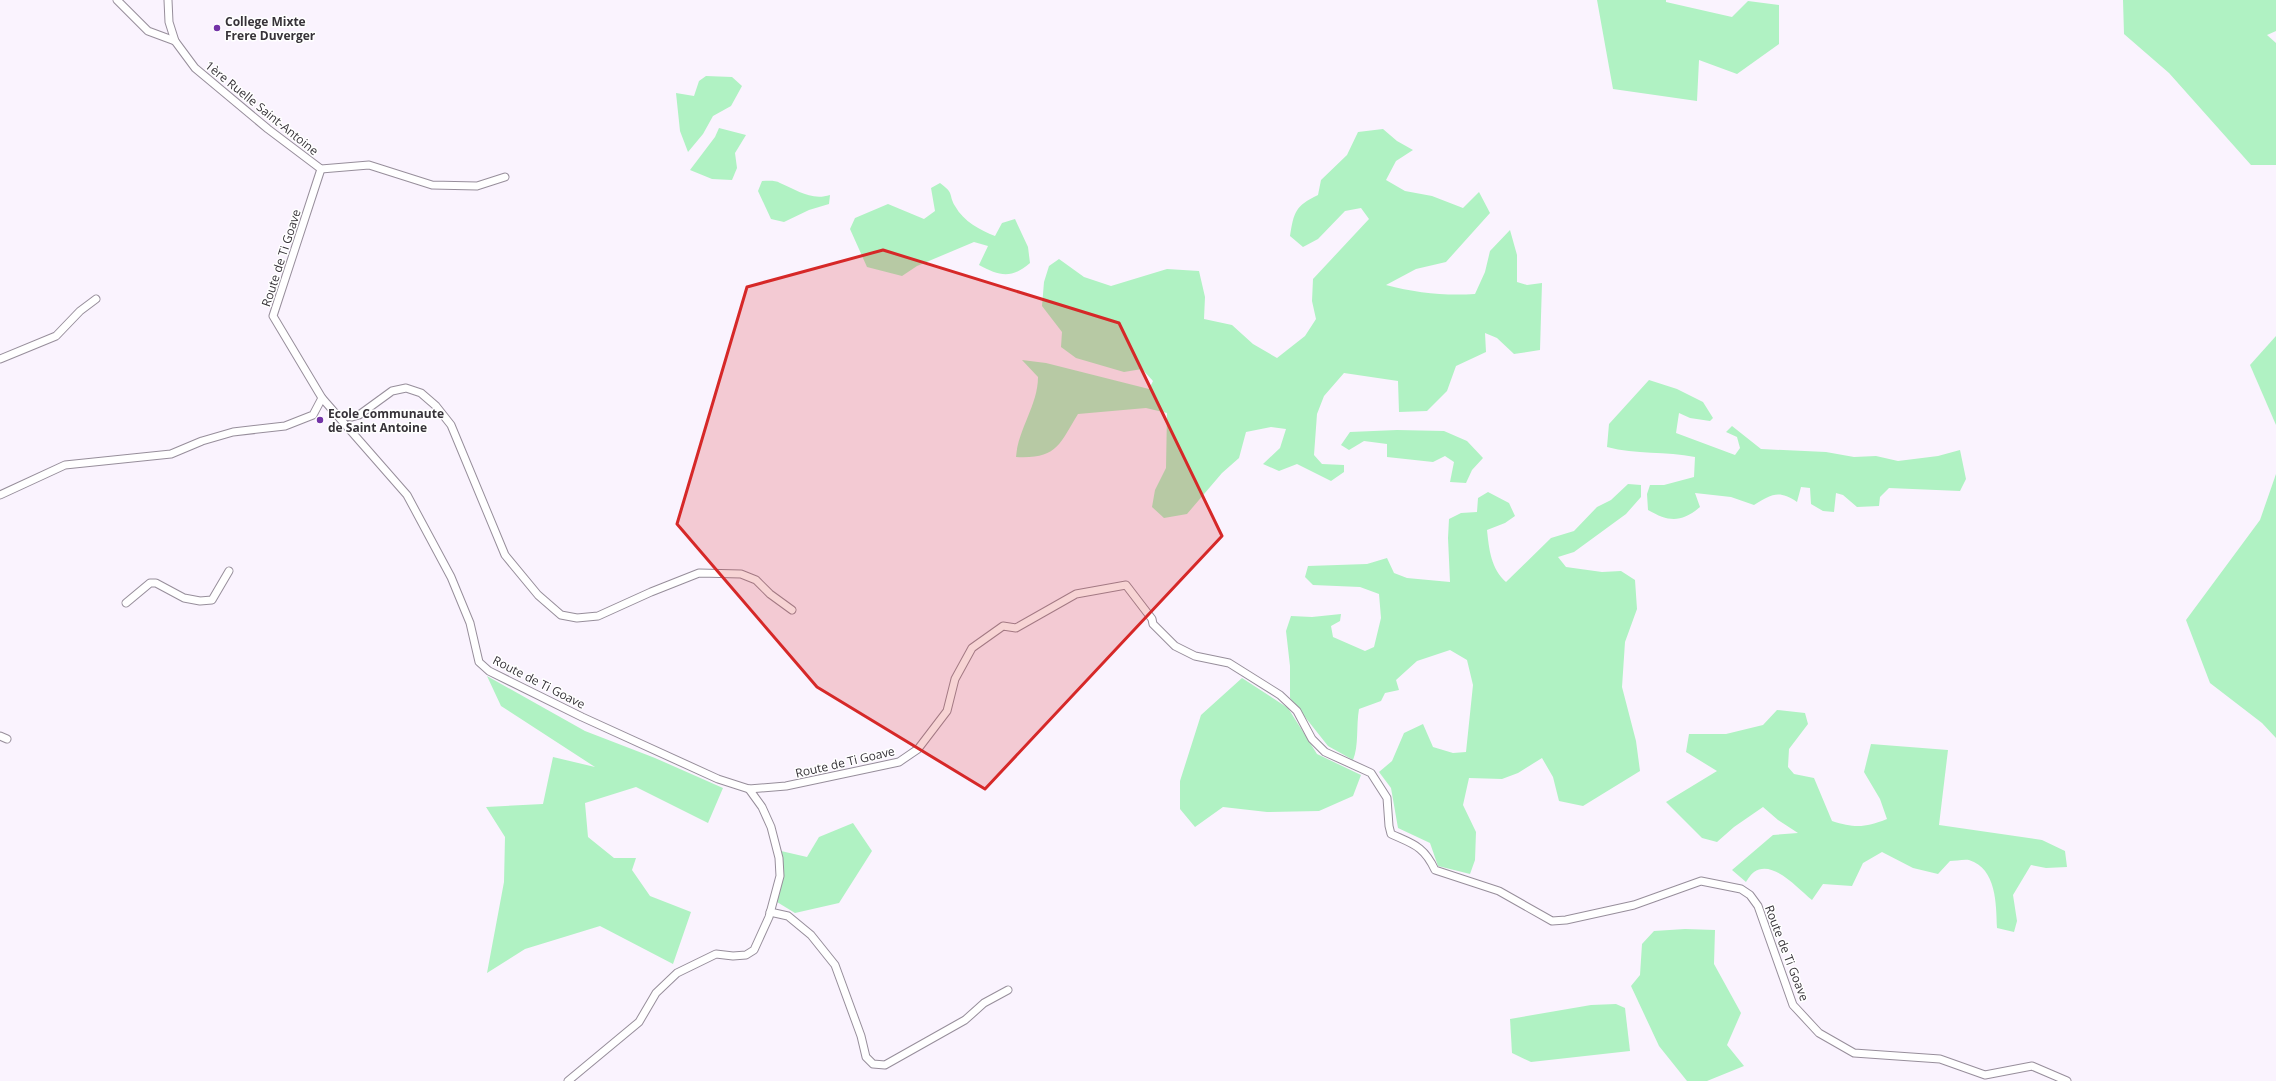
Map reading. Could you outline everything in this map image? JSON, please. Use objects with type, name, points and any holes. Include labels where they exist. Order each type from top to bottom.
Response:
[{"type":"street","points":[[116,0],[148,31],[175,40]]},
{"type":"street","name":"1ère Ruelle Saint-Antoine","points":[[168,0],[169,22],[175,40],[195,68],[268,130],[321,169],[369,165],[432,185],[477,186],[505,177]]},
{"type":"street","name":"Route de Ti Goave","points":[[321,169],[273,316],[322,398],[407,495],[451,578],[470,623],[479,662],[490,671],[582,717],[718,779],[749,789],[786,786],[899,762],[918,749],[947,711],[955,679],[972,648],[1004,626],[1016,628],[1076,594],[1126,585],[1152,619],[1153,624],[1175,646],[1195,656],[1220,660],[1238,668],[1280,695],[1297,711],[1312,739],[1325,752],[1371,773],[1387,798],[1391,834],[1421,848],[1429,856],[1435,870],[1499,890],[1552,921],[1566,920],[1634,905],[1702,881],[1741,889],[1750,895],[1758,906],[1793,1005],[1819,1033],[1854,1053],[1940,1059],[1985,1075],[2032,1066],[2067,1081]]},
{"type":"street","points":[[0,359],[56,336],[80,311],[96,298]]},
{"type":"street","points":[[337,415],[352,417],[360,415],[392,391],[406,388],[420,393],[436,406],[451,425],[505,555],[538,595],[561,615],[577,618],[598,616],[644,595],[699,573],[741,574],[756,580],[770,594],[792,610]]},
{"type":"street","points":[[0,495],[65,465],[171,454],[202,441],[234,432],[285,426],[313,415],[322,398]]},
{"type":"street","points":[[126,603],[150,584],[156,583],[184,598],[200,601],[212,600],[228,571]]},
{"type":"street","points":[[0,736],[7,739]]},
{"type":"street","points":[[568,1081],[639,1022],[656,993],[677,973],[716,954],[733,956],[746,955],[754,950],[770,912],[780,876],[779,858],[771,827],[762,807],[749,789]]},
{"type":"street","points":[[770,912],[788,916],[805,931],[835,965],[861,1036],[866,1057],[873,1064],[886,1065],[965,1020],[984,1003],[1008,990]]},
{"type":"highlighted area","points":[[883,250],[1119,323],[1222,536],[985,789],[817,687],[677,524],[747,287]]},
{"type":"green space","points":[[1597,0],[1666,0],[1666,2],[1732,17],[1748,1],[1779,5],[1779,44],[1737,74],[1699,60],[1697,101],[1613,89]]},
{"type":"green space","points":[[2123,0],[2276,0],[2276,31],[2267,35],[2276,43],[2276,165],[2251,165],[2169,73],[2124,34]]},
{"type":"green space","points":[[706,76],[732,77],[742,86],[731,106],[713,116],[703,134],[688,152],[680,131],[676,93],[694,96],[699,81]]},
{"type":"green space","points":[[719,128],[746,135],[735,153],[737,168],[732,180],[712,179],[690,170],[715,137]]},
{"type":"green space","points":[[1383,129],[1397,141],[1413,150],[1396,161],[1386,180],[1405,191],[1432,196],[1463,208],[1479,192],[1490,213],[1446,262],[1416,269],[1386,285],[1430,293],[1453,295],[1475,294],[1485,272],[1490,251],[1510,230],[1517,255],[1517,282],[1527,285],[1542,283],[1540,350],[1514,354],[1497,338],[1485,333],[1486,352],[1456,366],[1447,391],[1427,411],[1399,412],[1398,381],[1344,373],[1324,396],[1317,414],[1314,455],[1322,464],[1344,465],[1344,472],[1331,481],[1297,464],[1279,471],[1263,464],[1280,448],[1286,429],[1271,427],[1246,432],[1239,458],[1222,473],[1187,514],[1164,518],[1152,507],[1155,490],[1166,468],[1167,413],[1146,408],[1078,414],[1061,442],[1055,448],[1040,455],[1016,457],[1020,437],[1035,397],[1038,377],[1022,360],[1046,363],[1149,389],[1153,381],[1142,369],[1124,372],[1076,358],[1061,347],[1062,332],[1042,306],[1044,282],[1049,266],[1059,259],[1084,277],[1111,286],[1167,269],[1199,271],[1205,297],[1204,319],[1232,325],[1253,344],[1277,358],[1305,336],[1316,319],[1312,301],[1313,279],[1369,219],[1361,208],[1345,211],[1318,239],[1303,247],[1290,236],[1295,215],[1300,206],[1318,195],[1321,180],[1347,155],[1358,132]]},
{"type":"green space","points":[[762,181],[778,182],[810,196],[817,197],[830,195],[829,204],[809,210],[784,222],[771,219],[758,191]]},
{"type":"green space","points":[[940,183],[949,192],[955,206],[963,217],[984,231],[995,236],[1002,223],[1015,219],[1028,247],[1030,263],[1017,272],[1011,274],[993,272],[979,265],[988,246],[974,242],[917,266],[902,276],[867,267],[850,229],[855,218],[888,204],[924,219],[935,211],[931,188]]},
{"type":"green space","points":[[2276,336],[2276,425],[2250,365]]},
{"type":"green space","points":[[1649,380],[1677,389],[1703,402],[1713,418],[1710,421],[1690,418],[1679,413],[1676,433],[1735,455],[1740,448],[1737,437],[1726,432],[1732,426],[1761,449],[1826,452],[1854,457],[1876,456],[1898,461],[1938,456],[1960,450],[1966,479],[1960,491],[1889,488],[1880,497],[1879,506],[1857,507],[1843,495],[1836,493],[1834,512],[1823,511],[1811,504],[1810,488],[1801,487],[1797,502],[1785,496],[1775,495],[1765,498],[1754,505],[1731,497],[1695,493],[1700,507],[1687,516],[1681,518],[1669,519],[1662,517],[1648,510],[1647,494],[1650,485],[1664,485],[1694,477],[1695,457],[1629,451],[1607,447],[1609,424]]},
{"type":"green space","points":[[1397,430],[1444,431],[1467,441],[1483,458],[1472,470],[1466,483],[1450,482],[1454,462],[1445,456],[1433,462],[1387,457],[1387,444],[1364,441],[1349,450],[1341,445],[1350,432]]},
{"type":"green space","points":[[2276,474],[2276,738],[2262,723],[2210,683],[2186,620],[2260,520]]},
{"type":"green space","points":[[1628,484],[1641,485],[1641,497],[1626,514],[1574,552],[1558,557],[1566,567],[1602,572],[1621,571],[1635,580],[1637,609],[1625,642],[1622,687],[1636,741],[1640,771],[1583,806],[1559,801],[1553,777],[1542,758],[1518,773],[1502,779],[1469,778],[1463,805],[1476,832],[1475,860],[1470,874],[1438,866],[1430,843],[1398,828],[1391,788],[1379,772],[1392,761],[1404,733],[1423,724],[1433,747],[1453,753],[1466,752],[1473,685],[1467,660],[1450,650],[1417,661],[1396,680],[1399,690],[1385,693],[1381,701],[1359,709],[1356,749],[1353,760],[1328,746],[1290,698],[1290,666],[1286,631],[1291,616],[1312,617],[1341,614],[1340,621],[1331,626],[1333,637],[1365,651],[1374,647],[1381,618],[1379,594],[1360,587],[1313,585],[1305,577],[1308,566],[1367,564],[1387,558],[1394,573],[1407,578],[1450,582],[1448,538],[1449,519],[1461,513],[1477,512],[1478,498],[1488,492],[1509,503],[1515,516],[1505,523],[1487,530],[1494,565],[1501,577],[1506,582],[1551,538],[1574,531],[1597,507],[1611,500]]},
{"type":"green space","points":[[487,676],[585,731],[655,758],[723,788],[708,823],[636,787],[585,803],[588,837],[614,858],[636,858],[632,870],[650,896],[691,912],[673,964],[600,926],[525,949],[487,973],[504,882],[505,837],[486,807],[543,804],[553,757],[595,767],[501,706]]},
{"type":"green space","points":[[1242,678],[1288,708],[1317,754],[1361,775],[1353,796],[1319,811],[1267,812],[1223,807],[1195,827],[1180,809],[1180,781],[1201,715]]},
{"type":"green space","points":[[1777,710],[1805,713],[1808,724],[1789,749],[1788,767],[1794,774],[1814,778],[1832,821],[1847,825],[1860,826],[1887,819],[1880,799],[1864,772],[1871,744],[1948,750],[1939,825],[2042,840],[2065,851],[2067,867],[2046,868],[2031,865],[2013,895],[2017,921],[2014,932],[1997,928],[1995,898],[1990,879],[1985,871],[1969,860],[1950,861],[1938,874],[1913,868],[1882,852],[1863,863],[1852,886],[1823,884],[1812,900],[1785,877],[1769,869],[1761,869],[1754,872],[1746,882],[1732,870],[1773,835],[1798,833],[1778,820],[1763,807],[1734,827],[1717,842],[1702,838],[1666,802],[1717,771],[1686,752],[1689,734],[1726,734],[1763,725]]},
{"type":"green space","points":[[853,823],[872,851],[839,903],[795,913],[777,902],[781,851],[807,857],[819,837]]},
{"type":"green space","points":[[1685,929],[1715,930],[1714,964],[1741,1013],[1727,1045],[1744,1066],[1707,1081],[1687,1081],[1659,1046],[1631,986],[1640,975],[1642,944],[1654,931]]},
{"type":"green space","points":[[1616,1004],[1625,1008],[1630,1051],[1531,1062],[1512,1053],[1510,1019],[1591,1005]]},
{"type":"place","name":"College Mixte Frere Duverger","points":[[217,28]]},
{"type":"place","name":"Ecole Communaute de Saint Antoine","points":[[320,420]]}]
